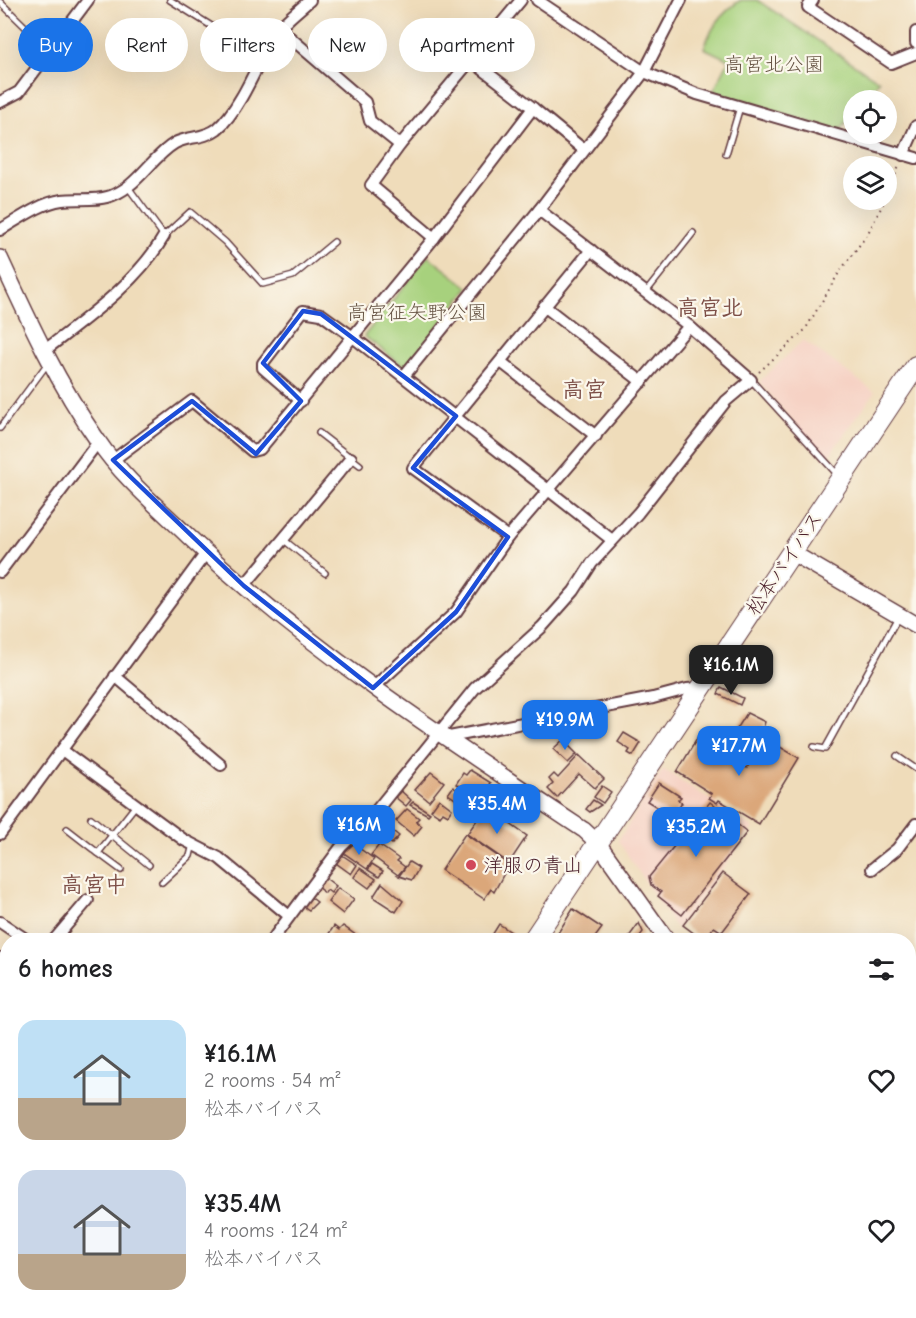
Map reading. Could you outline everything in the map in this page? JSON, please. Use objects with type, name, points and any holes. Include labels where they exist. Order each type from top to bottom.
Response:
[{"type":"highway","name":"松本バイパス","points":[[538,933],[916,366]]},
{"type":"street","points":[[75,18],[88,0]]},
{"type":"street","points":[[290,18],[310,0]]},
{"type":"street","points":[[507,18],[521,0]]},
{"type":"street","points":[[537,0],[644,72],[697,94],[916,158]]},
{"type":"street","points":[[404,376],[539,210],[644,72],[681,0]]},
{"type":"street","points":[[813,0],[808,7],[891,63],[916,53]]},
{"type":"street","points":[[916,32],[916,43]]},
{"type":"street","points":[[296,43],[365,102],[370,121],[400,145]]},
{"type":"street","points":[[0,102],[19,92],[34,72]]},
{"type":"street","points":[[0,230],[38,208],[60,200],[108,197],[128,187],[164,150],[178,141],[201,138],[218,128],[252,82],[256,72]]},
{"type":"street","points":[[434,238],[371,186],[400,145],[463,72]]},
{"type":"street","points":[[486,72],[584,150]]},
{"type":"street","points":[[113,460],[192,401],[252,451],[260,449],[302,401],[434,238],[533,108]]},
{"type":"street","points":[[903,155],[916,126]]},
{"type":"street","points":[[276,933],[341,847],[367,822],[441,736],[475,688],[542,627],[574,591],[592,563],[638,513],[726,401],[751,380],[688,326],[539,210]]},
{"type":"street","points":[[44,359],[156,251],[164,236]]},
{"type":"street","points":[[508,537],[413,468],[591,250]]},
{"type":"street","points":[[0,258],[44,359],[98,442],[141,491],[244,586],[373,688],[441,736],[584,830],[598,843],[662,933]]},
{"type":"street","points":[[544,306],[642,382]]},
{"type":"street","points":[[302,401],[263,368],[263,363],[303,311],[321,314],[353,337],[612,540]]},
{"type":"street","points":[[373,688],[456,612],[508,537],[551,490],[688,326]]},
{"type":"street","points":[[501,362],[596,436]]},
{"type":"street","points":[[0,572],[98,442]]},
{"type":"street","points":[[244,586],[282,538],[356,461]]},
{"type":"street","points":[[791,552],[916,625]]},
{"type":"street","points":[[0,834],[206,553]]},
{"type":"street","points":[[115,676],[221,765]]},
{"type":"street","points":[[441,736],[700,688]]},
{"type":"street","points":[[62,750],[136,805],[193,844],[219,858],[288,915]]},
{"type":"street","points":[[872,869],[897,849],[916,824]]},
{"type":"street","points":[[60,933],[88,900]]},
{"type":"street","points":[[0,922],[16,933]]},
{"type":"lane","points":[[170,0],[200,19]]},
{"type":"lane","points":[[0,2],[18,20]]},
{"type":"lane","points":[[726,154],[740,107]]},
{"type":"lane","points":[[128,187],[164,236],[190,212],[225,242],[263,284],[293,276],[334,242]]},
{"type":"lane","points":[[645,293],[693,233]]},
{"type":"lane","points":[[0,428],[44,359]]},
{"type":"lane","points":[[751,380],[841,478]]},
{"type":"lane","points":[[319,433],[356,461]]},
{"type":"lane","points":[[282,538],[325,573]]},
{"type":"lane","points":[[814,747],[825,749],[899,615]]},
{"type":"lane","points":[[897,756],[916,769]]},
{"type":"lane","points":[[98,853],[136,805]]},
{"type":"lane","points":[[91,818],[149,865]]},
{"type":"lane","points":[[67,829],[121,870]]},
{"type":"lane","points":[[162,882],[190,856],[193,844]]},
{"type":"path","points":[[897,170],[903,155]]},
{"type":"path","points":[[751,380],[805,330],[840,271],[867,235],[880,210]]},
{"type":"highlighted area","points":[[303,311],[321,314],[456,416],[413,468],[508,537],[456,612],[373,688],[244,586],[113,460],[192,401],[256,454],[301,401],[263,363]]},
{"type":"shaded area","points":[[803,340],[875,392],[826,460],[759,382]]},
{"type":"shaded area","points":[[663,769],[753,828],[677,929],[618,841]]},
{"type":"green space","name":"高宮北公園","points":[[741,0],[757,0],[879,81],[871,90],[843,90],[843,127],[839,132],[713,92],[729,60],[704,48],[710,33],[728,10]]},
{"type":"green space","name":"高宮征矢野公園","points":[[428,256],[469,288],[406,368],[364,336]]},
{"type":"building","points":[[721,687],[743,698],[740,705],[718,694]]},
{"type":"building","points":[[747,713],[765,722],[758,744],[735,732]]},
{"type":"building","points":[[624,733],[641,743],[633,756],[628,753],[630,750],[618,742]]},
{"type":"building","points":[[698,737],[747,768],[757,752],[767,758],[775,744],[799,758],[759,824],[719,800],[717,803],[709,798],[712,794],[677,772]]},
{"type":"building","points":[[563,740],[577,754],[568,763],[553,749]]},
{"type":"building","points":[[579,755],[604,779],[595,788],[579,774],[557,798],[548,789],[553,784],[549,779],[554,774],[558,778]]},
{"type":"building","points":[[470,770],[491,783],[480,799],[456,784],[463,773],[466,775]]},
{"type":"building","points":[[431,772],[444,782],[429,801],[415,790]]},
{"type":"building","points":[[659,783],[681,797],[678,800],[682,803],[673,817],[647,801]]},
{"type":"building","points":[[602,786],[611,792],[603,803],[594,797]]},
{"type":"building","points":[[453,787],[474,802],[470,809],[448,794]]},
{"type":"building","points":[[401,791],[411,800],[406,806],[395,797]]},
{"type":"building","points":[[439,799],[452,809],[448,815],[443,812],[440,816],[431,810]]},
{"type":"building","points":[[593,800],[601,805],[590,812],[586,809]]},
{"type":"building","points":[[413,802],[430,813],[428,815],[410,805]]},
{"type":"building","points":[[710,802],[747,832],[682,915],[658,896],[661,892],[651,885],[649,877]]},
{"type":"building","points":[[486,807],[527,836],[509,863],[467,834]]},
{"type":"building","points":[[407,809],[419,818],[416,821],[422,826],[414,836],[396,821]]},
{"type":"building","points":[[388,812],[394,816],[388,827],[399,836],[392,844],[372,829],[380,817],[383,819]]},
{"type":"building","points":[[465,834],[509,864],[494,892],[491,889],[484,899],[441,870]]},
{"type":"building","points":[[352,843],[374,859],[367,869],[344,853]]},
{"type":"building","points":[[379,845],[399,859],[397,861],[405,867],[398,875],[371,855]]},
{"type":"building","points":[[342,855],[357,865],[351,874],[336,863]]},
{"type":"building","points":[[409,862],[419,868],[412,880],[399,876]]},
{"type":"building","points":[[372,864],[383,871],[379,877],[368,870]]},
{"type":"building","points":[[360,868],[376,879],[369,888],[354,877]]},
{"type":"building","points":[[723,873],[751,894],[722,932],[714,927],[709,933],[694,933],[683,925]]},
{"type":"building","points":[[324,877],[336,886],[331,893],[327,890],[325,893],[317,887]]},
{"type":"building","points":[[382,883],[403,901],[396,912],[373,897]]},
{"type":"building","points":[[338,888],[354,899],[343,914],[328,902]]},
{"type":"building","points":[[309,896],[317,902],[309,910],[303,906]]},
{"type":"building","points":[[573,909],[602,928],[598,933],[558,933]]},
{"type":"building","points":[[639,923],[643,932],[632,933]]},
{"type":"building","points":[[499,924],[512,933],[493,933]]},
{"type":"building","points":[[334,926],[339,930],[343,926],[353,933],[329,933]]},
{"type":"place","name":"洋服の青山","points":[[471,865]]},
{"type":"district","name":"高宮北","points":[[710,307]]},
{"type":"district","name":"高宮","points":[[584,389]]},
{"type":"district","name":"高宮中","points":[[94,884]]}]
